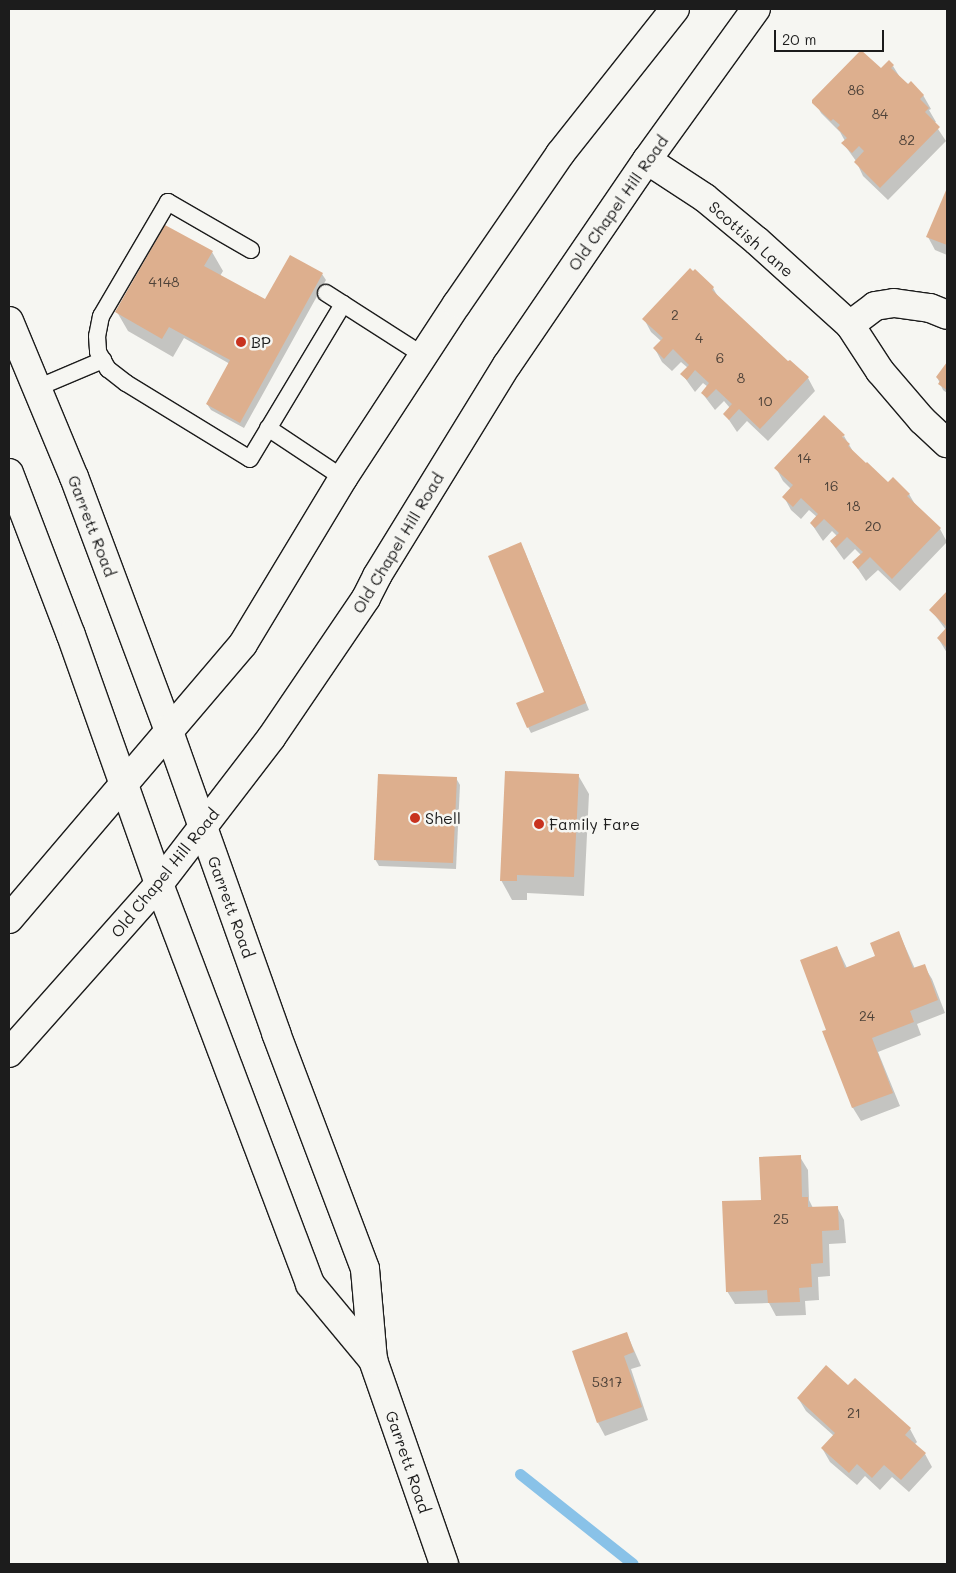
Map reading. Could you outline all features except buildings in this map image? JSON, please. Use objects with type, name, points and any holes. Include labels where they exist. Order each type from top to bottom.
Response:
[{"type":"street","points":[[9,919],[124,786],[168,729],[243,644],[343,478],[560,154],[675,9]]},
{"type":"street","name":"Old Chapel Hill Road","points":[[9,1053],[159,884],[271,738],[366,598],[382,568],[507,365],[647,160],[756,9]]},
{"type":"street","name":"Scottish Lane","points":[[647,160],[705,198],[744,230],[850,326],[880,372],[922,420],[947,443]]},
{"type":"street","points":[[850,326],[875,306],[894,303],[930,308],[947,315]]},
{"type":"street","name":"Garrett Road","points":[[9,321],[77,486],[168,729],[202,828],[365,1269],[372,1360],[444,1564]]},
{"type":"street","name":"Garrett Road","points":[[9,473],[71,635],[159,884],[310,1284],[372,1360]]},
{"type":"lane","points":[[251,250],[168,202],[101,316],[97,336],[98,352],[108,369],[126,383],[250,459],[343,304]]},
{"type":"lane","points":[[326,293],[424,356]]},
{"type":"lane","points":[[38,388],[103,360]]},
{"type":"lane","points":[[268,428],[343,478]]},
{"type":"waterway","points":[[520,1474],[633,1564]]},
{"type":"place","name":"BP","points":[[241,342]]},
{"type":"place","name":"Shell","points":[[415,818]]},
{"type":"place","name":"Family Fare","points":[[539,824]]}]
